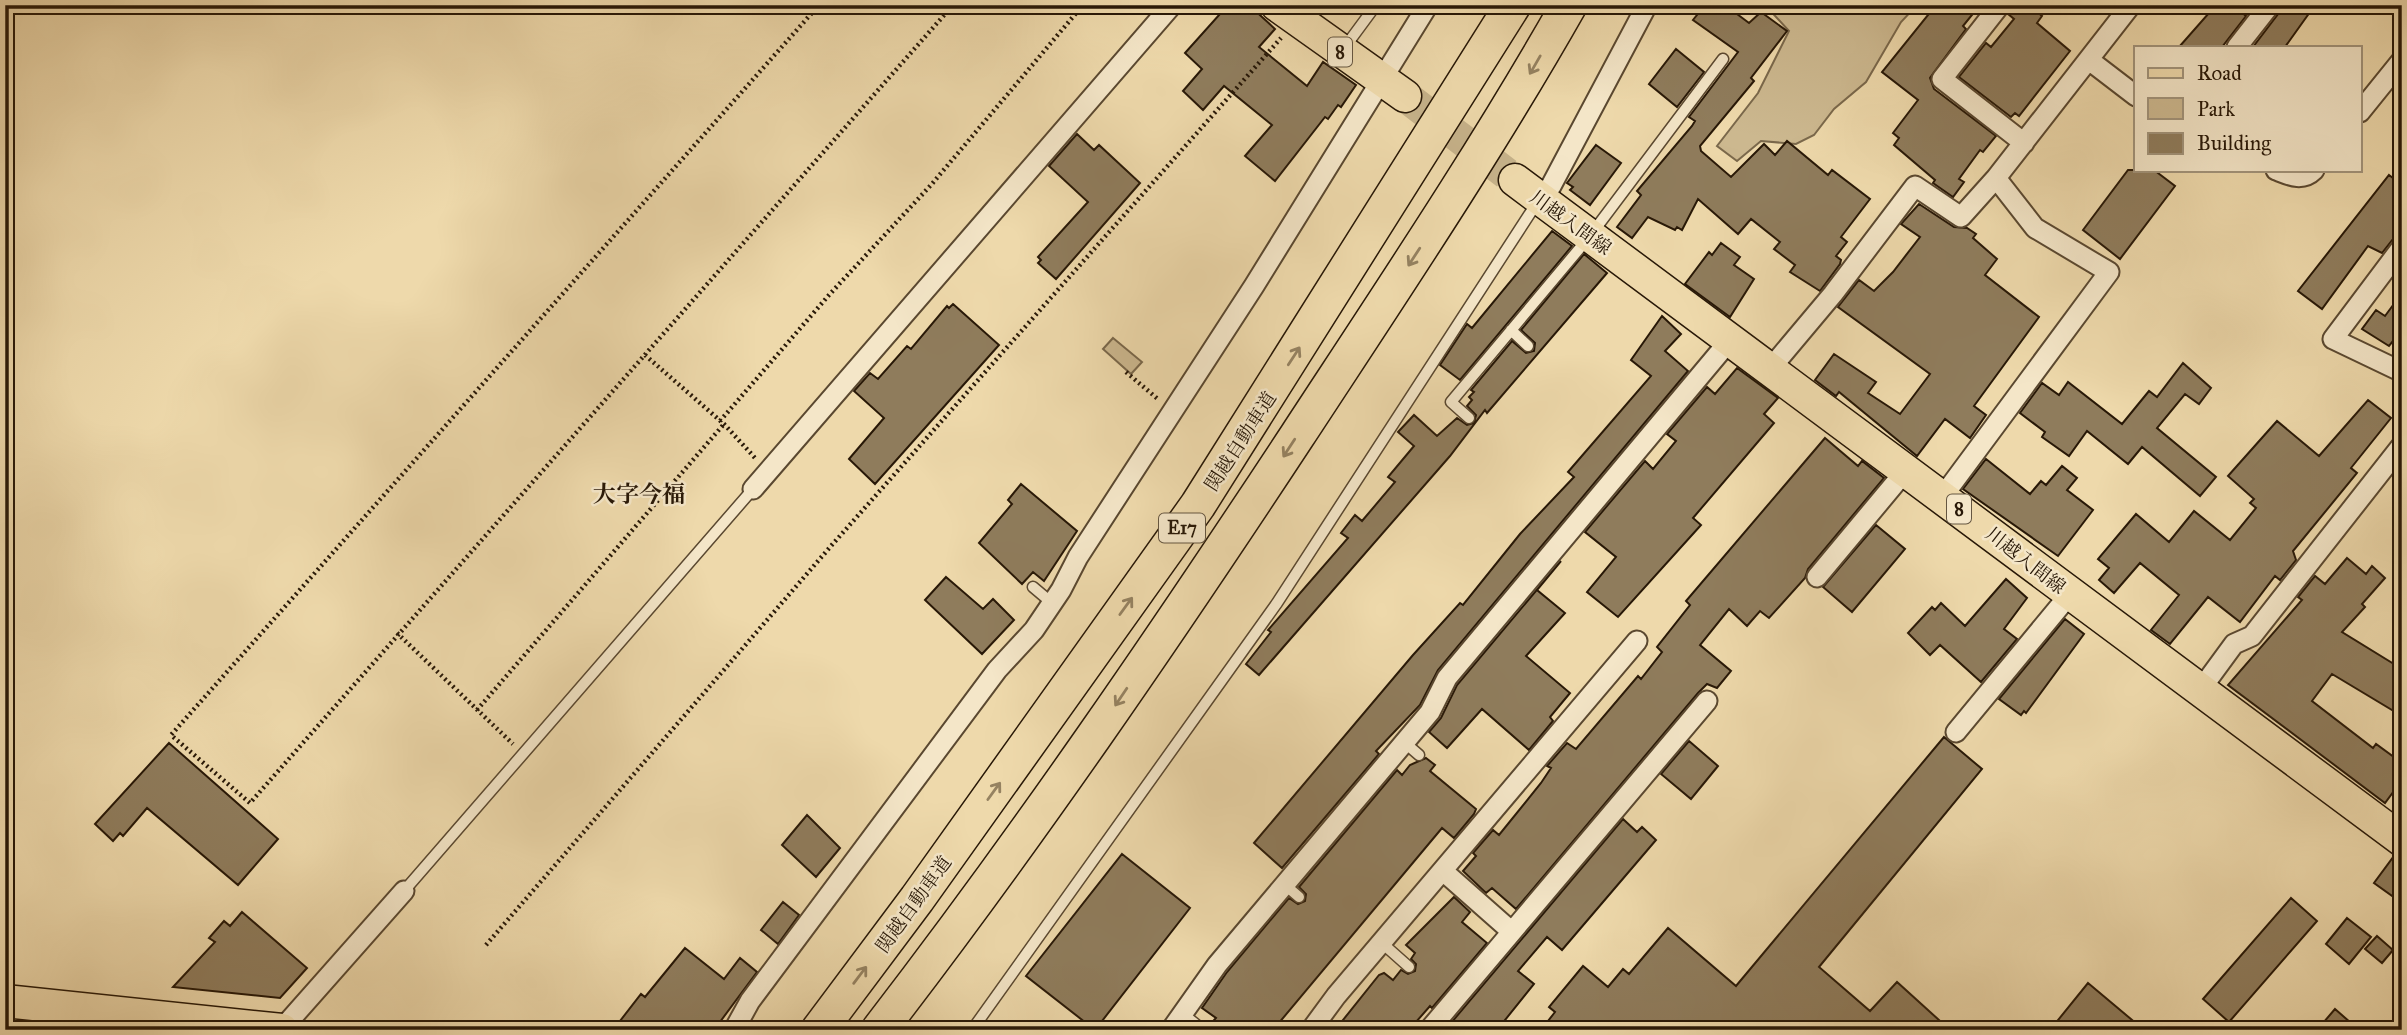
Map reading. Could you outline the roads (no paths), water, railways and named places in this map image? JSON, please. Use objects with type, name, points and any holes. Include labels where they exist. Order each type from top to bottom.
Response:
[{"type":"highway","name":"関越自動車道","points":[[819,1030],[917,899],[1198,505],[1513,5]]},
{"type":"highway","name":"E17","points":[[879,1030],[969,914],[1104,723],[1242,519],[1512,105],[1569,5]]},
{"type":"main road","name":"8","points":[[1287,13],[1393,87]]},
{"type":"main road","name":"川越入間線","points":[[1527,190],[1943,496],[2070,594],[2402,840]]},
{"type":"main road","points":[[5,1001],[282,1030]]},
{"type":"street","points":[[753,489],[1172,5]]},
{"type":"street","points":[[734,1030],[750,1001],[997,670],[1052,603],[1078,557],[1393,87],[1428,5]]},
{"type":"street","points":[[1527,190],[1551,186],[1647,5]]},
{"type":"street","points":[[2000,5],[1942,79],[2024,143]]},
{"type":"street","points":[[1770,369],[1858,262],[1915,186],[1961,217],[1996,178],[2131,5]]},
{"type":"street","points":[[2238,46],[2270,5]]},
{"type":"street","points":[[2089,60],[2134,94]]},
{"type":"street","points":[[2362,110],[2402,60]]},
{"type":"street","points":[[2281,172],[2292,177],[2303,177],[2311,172]]},
{"type":"street","points":[[1943,496],[2109,272],[2035,228],[1996,178]]},
{"type":"street","points":[[2402,247],[2333,339],[2402,372]]},
{"type":"street","points":[[1184,1023],[1217,965],[1284,884],[1337,833],[1404,742],[1430,712],[1447,678],[1730,340]]},
{"type":"street","points":[[2201,689],[2234,644],[2252,636],[2402,445]]},
{"type":"street","points":[[1817,577],[1906,469]]},
{"type":"street","points":[[1955,732],[2070,594]]},
{"type":"street","points":[[1311,1030],[1637,641]]},
{"type":"street","points":[[1429,1030],[1707,701]]},
{"type":"street","points":[[1443,871],[1511,931]]},
{"type":"street","points":[[282,1030],[404,891]]},
{"type":"lane","points":[[1342,53],[1376,5]]},
{"type":"lane","points":[[1469,418],[1451,402],[1590,236],[1723,59]]},
{"type":"lane","points":[[972,1030],[1277,603],[1527,190]]},
{"type":"lane","points":[[1511,330],[1528,346]]},
{"type":"lane","points":[[404,891],[753,489]]},
{"type":"lane","points":[[1033,587],[1052,603]]},
{"type":"lane","points":[[1404,742],[1419,755]]},
{"type":"lane","points":[[1284,884],[1299,897]]},
{"type":"lane","points":[[1382,943],[1409,967]]},
{"type":"tunnel","points":[[1405,96],[1515,180]]},
{"type":"district","name":"大字今福","points":[[639,494]]}]
